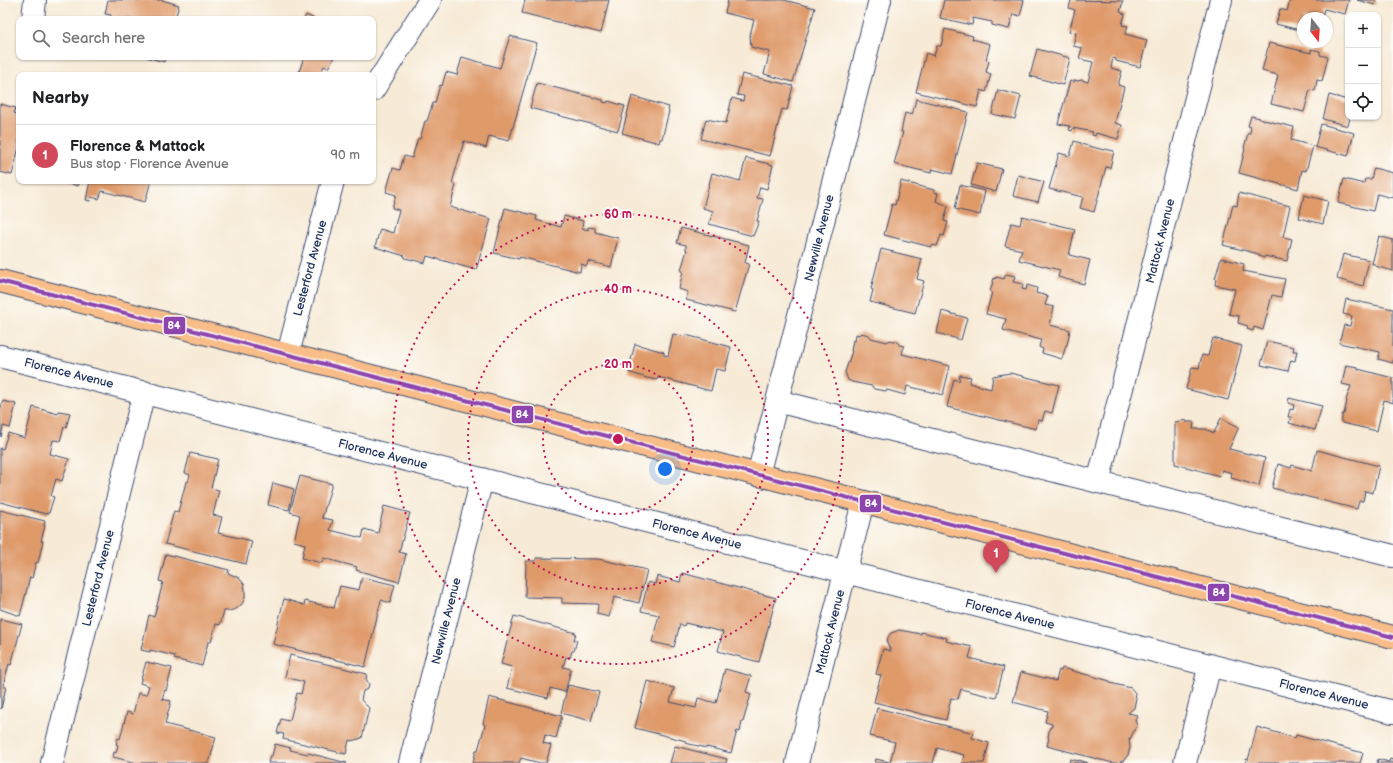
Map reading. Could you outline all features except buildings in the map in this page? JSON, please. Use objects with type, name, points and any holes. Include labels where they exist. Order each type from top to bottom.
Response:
[{"type":"main road","points":[[0,281],[1393,637]]},
{"type":"street","points":[[33,16],[35,0]]},
{"type":"street","points":[[376,85],[430,0]]},
{"type":"street","name":"Newville Avenue","points":[[758,475],[880,0]]},
{"type":"street","name":"Mattock Avenue","points":[[1098,482],[1221,0]]},
{"type":"street","name":"Lesterford Avenue","points":[[288,354],[332,184]]},
{"type":"street","name":"Florence Avenue","points":[[0,356],[1393,712]]},
{"type":"street","name":"Lesterford Avenue","points":[[52,763],[144,392]]},
{"type":"street","points":[[778,401],[1393,556]]},
{"type":"street","name":"Newville Avenue","points":[[410,763],[482,479]]},
{"type":"street","name":"Mattock Avenue","points":[[797,763],[863,502]]},
{"type":"street","points":[[1185,763],[1210,665]]},
{"type":"transit line","name":"84","points":[[0,281],[1393,637]]},
{"type":"place","name":"Florence & Mattock","points":[[996,573]]}]
